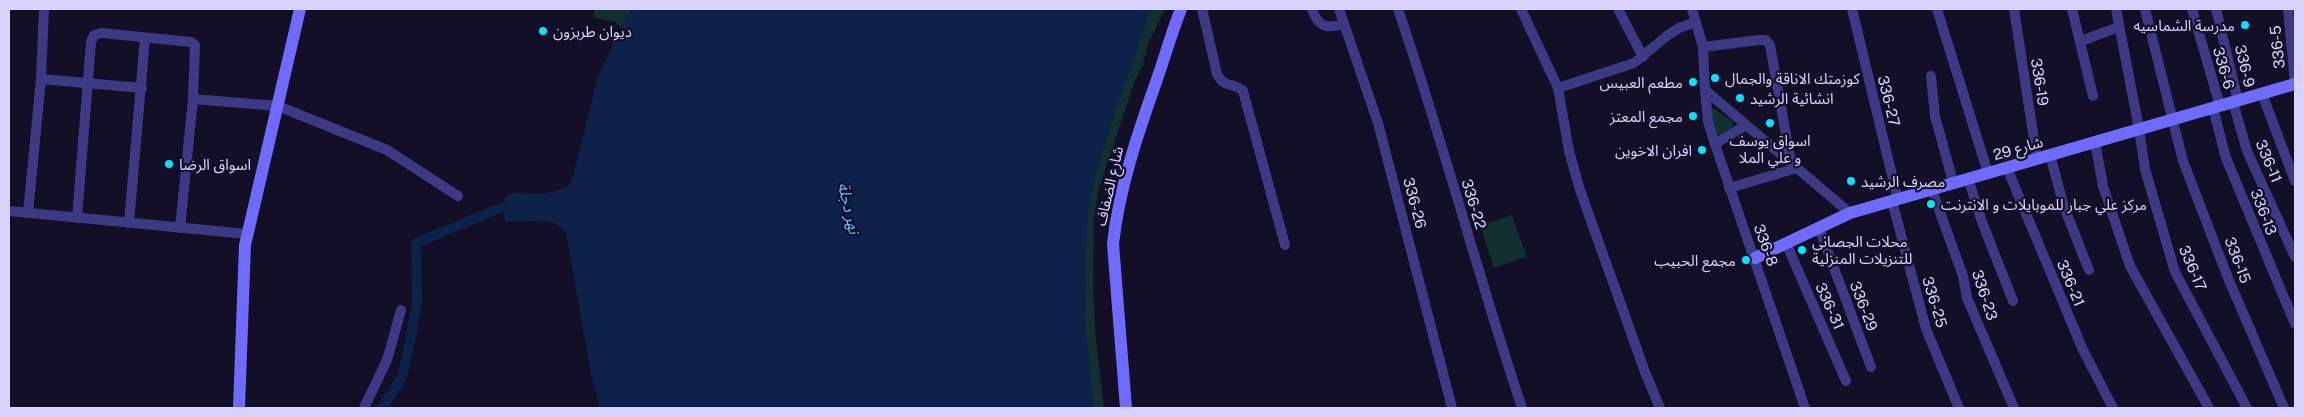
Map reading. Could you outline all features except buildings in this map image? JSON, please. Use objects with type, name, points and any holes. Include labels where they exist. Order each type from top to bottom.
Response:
[{"type":"street","points":[[28,213],[41,79],[44,9]]},
{"type":"street","points":[[238,408],[245,245],[300,9]]},
{"type":"street","name":"شارع الضفاف","points":[[1126,408],[1113,244],[1115,229],[1121,196],[1142,118],[1181,9]]},
{"type":"street","points":[[1202,9],[1217,74],[1227,86],[1239,86],[1243,91],[1285,245]]},
{"type":"street","points":[[1312,9],[1316,20],[1323,26],[1344,24]]},
{"type":"street","name":"336-26","points":[[1339,9],[1378,123],[1429,311],[1452,408]]},
{"type":"street","name":"336-22","points":[[1398,9],[1422,79],[1492,319],[1522,408]]},
{"type":"street","points":[[1521,9],[1558,88],[1569,151],[1580,190],[1645,372],[1660,408]]},
{"type":"street","points":[[1618,9],[1643,57]]},
{"type":"street","name":"336-8","points":[[1692,9],[1703,47],[1708,121],[1729,188],[1806,408]]},
{"type":"street","name":"336-27","points":[[1852,9],[1895,200]]},
{"type":"street","points":[[1937,9],[1988,173]]},
{"type":"street","name":"336-19","points":[[2014,9],[2037,159]]},
{"type":"street","points":[[2072,9],[2093,96]]},
{"type":"street","points":[[2116,9],[2139,129]]},
{"type":"street","name":"336-15","points":[[2145,9],[2183,161],[2253,340],[2284,408]]},
{"type":"street","name":"336-6","points":[[2192,9],[2216,107]]},
{"type":"street","name":"336-9","points":[[2216,9],[2236,101]]},
{"type":"street","name":"336-5","points":[[2288,9],[2295,83]]},
{"type":"street","points":[[1558,88],[1634,63],[1668,35],[1679,28],[1696,22]]},
{"type":"street","points":[[2081,41],[2120,28]]},
{"type":"street","points":[[77,218],[91,42],[94,35],[102,33],[194,43],[193,99],[180,228]]},
{"type":"street","points":[[129,223],[146,38]]},
{"type":"street","points":[[1703,47],[1766,40],[1770,44],[1794,166]]},
{"type":"street","points":[[1931,76],[1935,116],[1953,182]]},
{"type":"street","points":[[41,79],[142,88]]},
{"type":"street","name":"شارع 29","points":[[1755,258],[1850,214],[1953,182],[2050,156],[2295,83]]},
{"type":"street","points":[[1705,90],[1850,214]]},
{"type":"street","points":[[2262,94],[2295,181]]},
{"type":"street","points":[[193,99],[278,106],[387,150],[458,196]]},
{"type":"street","name":"336-11","points":[[2236,101],[2247,151],[2295,257]]},
{"type":"street","name":"336-13","points":[[2216,107],[2226,158],[2295,324]]},
{"type":"street","points":[[1715,144],[1746,125]]},
{"type":"street","name":"336-17","points":[[2139,129],[2145,169],[2175,272],[2247,408]]},
{"type":"street","points":[[2096,142],[2103,186],[2130,266],[2208,408]]},
{"type":"street","points":[[2050,156],[2064,207],[2089,270]]},
{"type":"street","points":[[1729,188],[1794,166]]},
{"type":"street","name":"336-21","points":[[2007,168],[2083,350],[2113,408]]},
{"type":"street","points":[[1968,178],[1982,222],[2013,301]]},
{"type":"street","name":"336-23","points":[[1932,190],[1963,276],[1967,298],[2014,408]]},
{"type":"street","name":"336-25","points":[[1895,200],[1926,329],[1959,408]]},
{"type":"street","points":[[9,211],[247,234]]},
{"type":"street","name":"336-29","points":[[1819,228],[1871,367]]},
{"type":"street","name":"336-31","points":[[1786,243],[1846,381]]},
{"type":"street","points":[[364,408],[387,360],[401,310]]},
{"type":"green space","points":[[595,9],[632,9],[623,23],[578,180],[568,190],[552,192],[568,186],[574,178],[598,77],[621,27],[615,22],[596,18],[593,14]]},
{"type":"green space","points":[[1143,9],[1165,9],[1148,44],[1143,65],[1135,80],[1098,191],[1094,216],[1093,288],[1096,341],[1104,408],[1076,408],[1081,199]]},
{"type":"green space","points":[[1711,108],[1733,122],[1733,127],[1720,135],[1717,133]]},
{"type":"green space","points":[[1512,215],[1527,257],[1494,268],[1480,226]]},
{"type":"water","name":"نهر دجلة","points":[[632,9],[1151,9],[1101,154],[1090,197],[1087,226],[1085,320],[1094,408],[600,408],[591,374],[566,233],[561,227],[547,222],[505,222],[503,207],[507,195],[513,193],[536,194],[551,192],[571,183],[598,77],[623,23]]},
{"type":"waterway","points":[[382,408],[402,377],[411,337],[417,301],[416,243],[503,207],[515,205]]},
{"type":"place","name":"مدرسة الشماسيه","points":[[2245,25]]},
{"type":"place","name":"ديوان طربزون","points":[[543,31]]},
{"type":"place","name":"كوزمتك الاناقة والجمال","points":[[1715,78]]},
{"type":"place","name":"مطعم العبيس","points":[[1693,82]]},
{"type":"place","name":"انشائية الرشيد","points":[[1740,98]]},
{"type":"place","name":"مجمع المعتز","points":[[1693,116]]},
{"type":"place","name":"اسواق يوسف و علي الملا","points":[[1770,123]]},
{"type":"place","name":"افران الاخوين","points":[[1702,150]]},
{"type":"place","name":"اسواق الرضا","points":[[169,164]]},
{"type":"place","name":"مصرف الرشيد","points":[[1851,181]]},
{"type":"place","name":"مركز علي جبار للموبايلات و الانترنت","points":[[1931,204]]},
{"type":"place","name":"محلات الجصاني للتنزيلات المنزلية","points":[[1802,250]]},
{"type":"place","name":"مجمع الحبيب","points":[[1746,260]]}]
